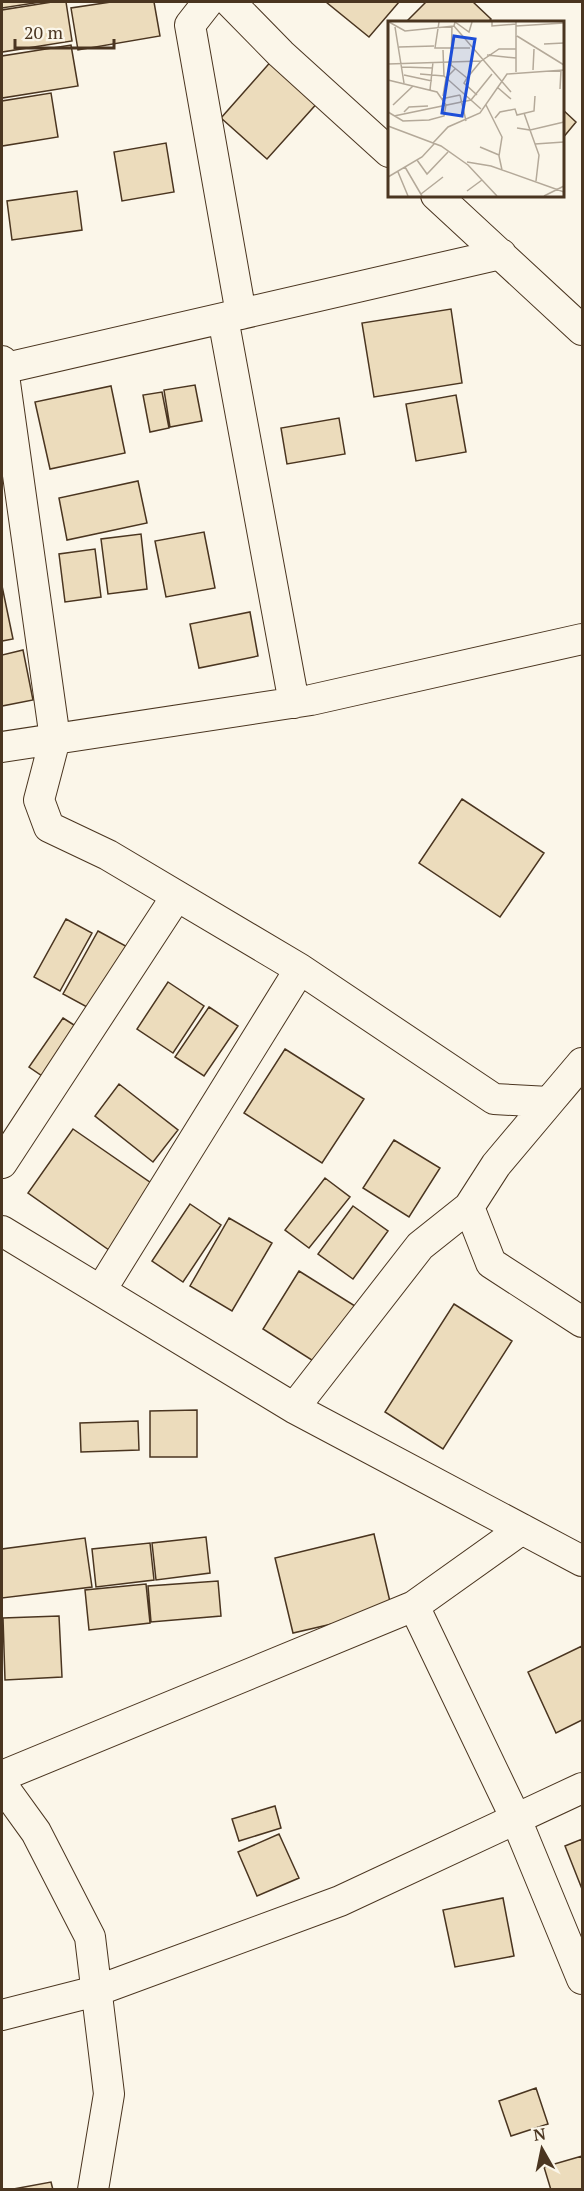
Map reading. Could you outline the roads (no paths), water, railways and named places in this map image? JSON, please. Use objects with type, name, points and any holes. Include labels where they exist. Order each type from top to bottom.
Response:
[{"type":"street","points":[[208,2],[190,25],[232,316],[294,703]]},
{"type":"street","points":[[230,2],[280,54],[388,151]]},
{"type":"street","points":[[437,196],[582,330]]},
{"type":"street","points":[[501,254],[2,366],[56,739],[39,800],[49,827],[108,855],[300,969],[494,1099],[549,1102]]},
{"type":"street","points":[[2,747],[294,703],[582,639]]},
{"type":"street","points":[[2,1163],[176,897]]},
{"type":"street","points":[[100,1290],[300,969]]},
{"type":"street","points":[[294,1408],[420,1246],[469,1207],[496,1165],[582,1063]]},
{"type":"street","points":[[469,1207],[491,1263],[582,1322]]},
{"type":"street","points":[[2,1231],[294,1408],[582,1561]]},
{"type":"street","points":[[2,1776],[414,1606],[522,1529]]},
{"type":"street","points":[[414,1606],[516,1819],[582,1979]]},
{"type":"street","points":[[2,1785],[36,1832],[90,1937],[109,2094],[93,2190]]},
{"type":"street","points":[[2,2015],[96,1991],[340,1901],[582,1788]]}]
